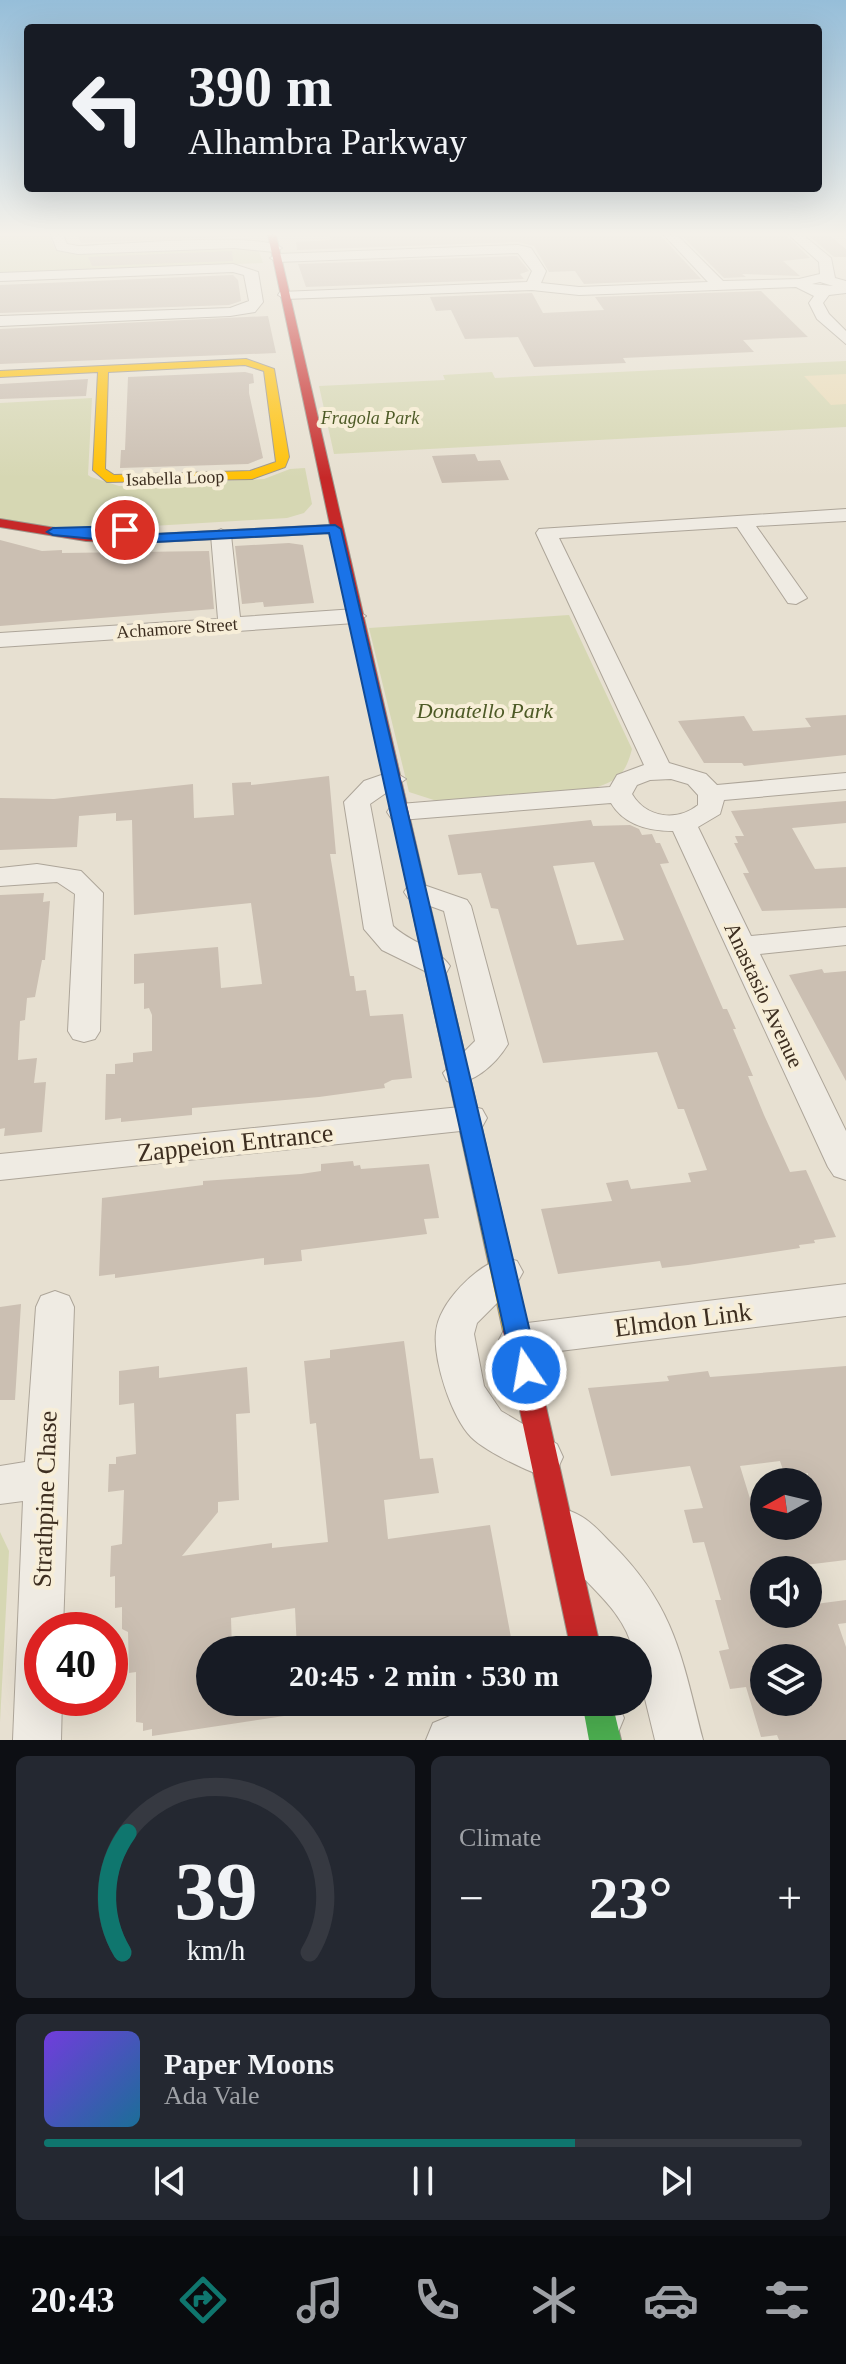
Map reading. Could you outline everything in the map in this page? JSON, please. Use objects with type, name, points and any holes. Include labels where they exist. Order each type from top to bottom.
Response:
[{"type":"street","points":[[0,321],[123,316]]},
{"type":"street","points":[[289,316],[333,524],[470,1118],[583,1636]]},
{"type":"street","points":[[822,316],[846,339]]},
{"type":"street","name":"Isabella Loop","points":[[246,362],[269,369],[283,457],[281,464],[252,475],[137,481],[111,479],[99,470],[103,369],[246,362]]},
{"type":"street","points":[[0,374],[103,369]]},
{"type":"street","points":[[659,770],[546,533],[846,515]]},
{"type":"street","points":[[742,521],[796,598]]},
{"type":"street","points":[[0,523],[53,532],[136,539],[221,535],[333,524]]},
{"type":"street","points":[[53,532],[333,524]]},
{"type":"street","points":[[221,535],[230,625]]},
{"type":"street","name":"Achamore Street","points":[[0,640],[355,616]]},
{"type":"street","points":[[659,770],[697,779],[711,793],[711,808],[705,814],[683,823],[640,817],[622,803],[619,794],[626,780],[659,770]]},
{"type":"street","points":[[393,779],[373,787],[357,802],[379,929],[393,943],[435,966]]},
{"type":"street","points":[[711,793],[846,781]]},
{"type":"street","points":[[400,812],[619,794]]},
{"type":"street","name":"Anastasio Avenue","points":[[683,823],[845,1162]]},
{"type":"street","points":[[0,877],[63,873],[76,878],[89,893],[84,1031]]},
{"type":"street","points":[[418,892],[457,906],[492,1044],[459,1073]]},
{"type":"street","points":[[741,946],[846,936]]},
{"type":"street","name":"Zappeion Entrance","points":[[0,1167],[470,1118]]},
{"type":"street","points":[[504,1272],[460,1315],[455,1334],[465,1390],[486,1424],[545,1459]]},
{"type":"street","name":"Elmdon Link","points":[[519,1340],[846,1300]]},
{"type":"street","name":"Strathpine Chase","points":[[37,1740],[45,1479],[55,1307]]},
{"type":"street","points":[[0,1485],[45,1479]]},
{"type":"street","points":[[559,1519],[626,1589],[652,1632],[679,1740]]},
{"type":"street","points":[[450,1740],[601,1720]]},
{"type":"green space","name":"Fragola Park","points":[[846,361],[846,427],[334,454],[319,386],[445,380],[443,375],[492,372],[495,378]]},
{"type":"green space","points":[[92,398],[88,475],[91,477],[119,486],[264,479],[290,469],[305,468],[312,504],[304,513],[287,518],[53,532],[0,523],[0,403]]},
{"type":"green space","name":"Donatello Park","points":[[569,615],[632,749],[619,776],[591,789],[440,802],[409,792],[369,628]]},
{"type":"green space","points":[[0,1532],[9,1551],[0,1722]]},
{"type":"sand","points":[[846,374],[846,404],[831,405],[804,376]]},
{"type":"building","points":[[268,316],[276,353],[0,364],[0,329]]},
{"type":"building","points":[[454,316],[787,316],[808,337],[743,340],[754,352],[623,358],[626,363],[534,367],[518,337],[465,339]]},
{"type":"building","points":[[253,374],[254,383],[249,384],[249,393],[263,458],[248,464],[120,468],[121,450],[125,450],[128,377]]},
{"type":"building","points":[[88,379],[86,396],[0,399],[0,384]]},
{"type":"building","points":[[475,454],[478,461],[500,460],[509,480],[442,483],[432,456]]},
{"type":"building","points":[[0,540],[42,551],[62,550],[62,553],[209,551],[214,609],[0,626]]},
{"type":"building","points":[[303,545],[314,603],[264,607],[263,602],[242,604],[235,546]]},
{"type":"building","points":[[846,715],[846,755],[744,766],[742,763],[704,763],[678,721],[744,716],[753,731],[811,727],[805,718]]},
{"type":"building","points":[[329,776],[336,854],[330,854],[350,976],[354,976],[356,991],[366,990],[370,1016],[403,1014],[412,1078],[392,1080],[384,1084],[385,1088],[319,1097],[192,1108],[192,1115],[121,1122],[121,1118],[105,1120],[106,1074],[115,1074],[115,1064],[133,1062],[133,1053],[152,1051],[152,1015],[149,1008],[144,1009],[144,983],[134,984],[134,954],[218,947],[221,988],[262,984],[251,903],[134,915],[132,820],[116,821],[116,813],[79,816],[77,847],[0,850],[0,798],[54,799],[193,784],[194,818],[234,815],[232,783],[251,782],[251,785]]},
{"type":"building","points":[[846,801],[846,823],[792,828],[815,869],[846,867],[846,908],[762,911],[743,873],[749,873],[734,843],[738,843],[735,836],[744,836],[731,811]]},
{"type":"building","points":[[591,820],[593,826],[630,825],[639,829],[642,835],[652,834],[669,863],[660,864],[723,1009],[727,1009],[736,1029],[733,1029],[753,1076],[748,1076],[790,1172],[806,1170],[836,1237],[814,1240],[815,1243],[799,1245],[800,1248],[688,1265],[662,1268],[660,1261],[558,1274],[541,1209],[612,1201],[606,1183],[628,1180],[631,1189],[691,1182],[688,1173],[707,1170],[684,1109],[678,1109],[657,1052],[543,1063],[498,909],[491,908],[481,873],[458,875],[448,835]],"holes":[[[594,862],[624,940],[577,945],[553,866]]]},
{"type":"building","points":[[44,893],[43,902],[50,901],[45,960],[42,960],[35,997],[27,998],[25,1020],[20,1021],[18,1060],[37,1058],[34,1083],[46,1082],[42,1132],[4,1136],[5,1128],[0,1129],[0,895]]},
{"type":"building","points":[[822,969],[824,973],[846,971],[846,1081],[789,975]]},
{"type":"building","points":[[353,1161],[354,1166],[360,1165],[361,1169],[429,1164],[439,1218],[424,1219],[427,1234],[301,1250],[302,1261],[264,1265],[264,1258],[115,1278],[115,1274],[99,1276],[102,1198],[203,1185],[203,1181],[301,1174],[321,1171],[321,1164]]},
{"type":"building","points":[[21,1304],[15,1400],[0,1400],[0,1307]]},
{"type":"building","points":[[404,1341],[420,1459],[433,1458],[439,1493],[384,1500],[388,1539],[490,1525],[511,1636],[296,1636],[295,1608],[231,1618],[232,1636],[196,1636],[196,1716],[284,1716],[152,1736],[152,1729],[143,1731],[143,1723],[136,1722],[136,1672],[129,1673],[128,1612],[122,1612],[122,1607],[115,1608],[115,1576],[110,1577],[111,1546],[122,1544],[124,1490],[108,1492],[109,1464],[116,1464],[116,1457],[136,1454],[134,1403],[119,1405],[119,1371],[159,1366],[159,1378],[247,1367],[250,1413],[236,1414],[239,1500],[218,1502],[218,1512],[182,1556],[272,1543],[272,1548],[328,1542],[316,1423],[310,1424],[304,1361],[330,1358],[330,1350]]},
{"type":"building","points":[[846,1366],[846,1560],[822,1563],[822,1556],[750,1556],[750,1628],[822,1628],[822,1603],[846,1600],[846,1623],[838,1624],[846,1647],[846,1740],[779,1740],[777,1735],[761,1737],[755,1716],[822,1716],[822,1644],[750,1644],[750,1700],[746,1687],[730,1689],[719,1651],[729,1649],[715,1600],[721,1600],[704,1542],[693,1543],[684,1510],[703,1508],[690,1466],[611,1476],[588,1388],[669,1381],[667,1376],[708,1371],[710,1377]]},
{"type":"traffic: fast","points":[[600,1716],[605,1740]]},
{"type":"traffic: slow","points":[[0,374],[246,362],[269,369],[283,457],[281,464],[252,475],[111,479],[99,470],[103,369]]},
{"type":"traffic: slow","points":[[411,862],[516,1331]]},
{"type":"traffic: jam","points":[[290,316],[411,862]]},
{"type":"traffic: jam","points":[[0,523],[86,537],[136,539],[335,529]]},
{"type":"traffic: jam","points":[[516,1331],[583,1636]]},
{"type":"route","points":[[125,530],[53,532],[136,539],[335,529],[526,1370]]}]
